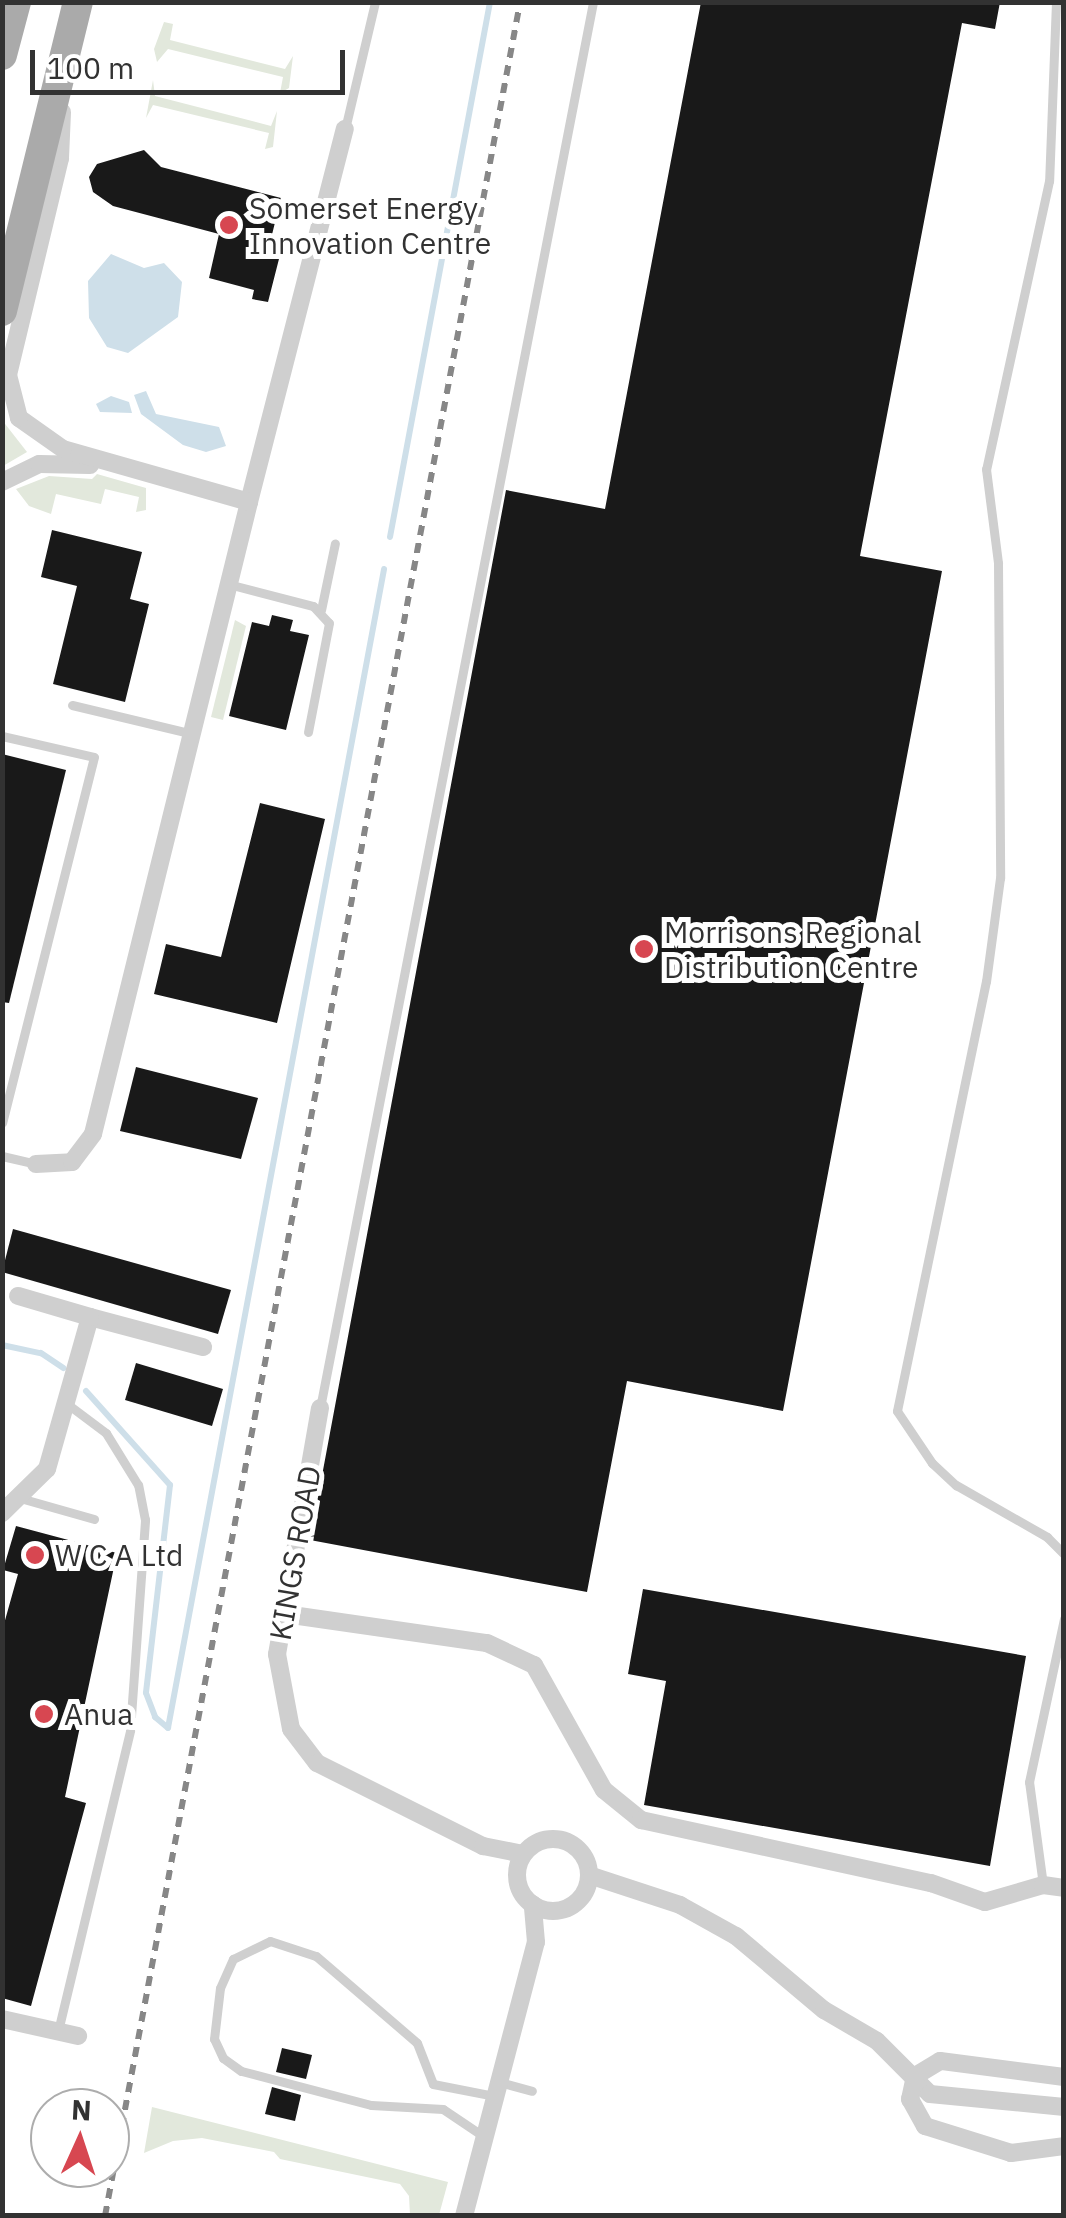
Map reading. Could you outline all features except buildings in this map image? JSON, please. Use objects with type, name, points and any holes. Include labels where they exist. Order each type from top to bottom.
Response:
[{"type":"main road","points":[[2,54],[16,2]]},
{"type":"main road","points":[[2,311],[78,2]]},
{"type":"street","points":[[64,51],[60,158],[15,338],[9,397],[19,418],[42,439],[116,466],[249,502]]},
{"type":"street","points":[[36,1164],[72,1162],[93,1134],[345,129]]},
{"type":"street","points":[[2,482],[39,464],[116,466]]},
{"type":"street","points":[[18,1296],[203,1347]]},
{"type":"street","points":[[2,1512],[47,1469],[90,1317]]},
{"type":"street","name":"KINGS ROAD","points":[[320,1408],[277,1654],[280,1694],[291,1729],[317,1763],[483,1846],[523,1854]]},
{"type":"street","points":[[285,1614],[487,1643],[534,1665],[604,1790],[641,1820],[931,1884],[985,1902],[1043,1885],[1064,1888]]},
{"type":"street","points":[[514,1876],[523,1854],[546,1839],[576,1846],[592,1876],[680,1905],[736,1936],[915,2076],[930,2094],[1064,2107]]},
{"type":"street","points":[[483,1846],[514,1876],[533,1904],[536,1942]]},
{"type":"street","points":[[585,1898],[592,1876]]},
{"type":"street","points":[[464,2216],[536,1942],[556,1912],[585,1898],[634,1891]]},
{"type":"street","points":[[533,1904],[556,1912]]},
{"type":"street","points":[[2,2019],[78,2036]]},
{"type":"street","points":[[915,2076],[940,2060],[1064,2077]]},
{"type":"street","points":[[915,2076],[911,2111],[925,2126],[1012,2152],[1064,2146]]},
{"type":"lane","points":[[345,129],[376,2]]},
{"type":"lane","points":[[320,1408],[593,2]]},
{"type":"lane","points":[[1056,2],[1049,181],[986,469],[998,562],[1000,878],[986,982],[897,1411],[932,1462],[956,1485],[1047,1537],[1064,1554]]},
{"type":"lane","points":[[308,732],[329,629],[321,610],[335,542]]},
{"type":"lane","points":[[232,585],[321,610]]},
{"type":"lane","points":[[72,705],[196,734]]},
{"type":"lane","points":[[2,736],[94,757],[2,1124]]},
{"type":"lane","points":[[2,1156],[36,1164]]},
{"type":"lane","points":[[58,2032],[130,1730],[145,1520],[138,1485],[106,1433],[66,1403]]},
{"type":"lane","points":[[20,1498],[94,1519]]},
{"type":"lane","points":[[1043,1885],[1029,1782],[1064,1619]]},
{"type":"lane","points":[[483,2136],[432,2106],[370,2105],[241,2071],[222,2058],[214,2039],[220,1988],[233,1959],[270,1941],[302,1949],[418,2043],[433,2084],[532,2091]]},
{"type":"shaded area","points":[[164,22],[173,24],[170,40],[285,69],[293,56],[289,88],[280,93],[283,77],[168,49],[157,62],[154,49]]},
{"type":"shaded area","points":[[153,80],[155,96],[271,126],[277,111],[273,147],[265,149],[269,133],[153,105],[146,118]]},
{"type":"shaded area","points":[[111,254],[144,268],[164,263],[182,282],[178,317],[128,353],[107,347],[89,318],[88,281]]},
{"type":"shaded area","points":[[146,391],[156,414],[219,427],[226,446],[206,452],[183,445],[141,414],[134,395]]},
{"type":"shaded area","points":[[111,396],[129,402],[132,413],[100,412],[96,404]]},
{"type":"shaded area","points":[[2,420],[27,452],[3,466],[2,466]]},
{"type":"shaded area","points":[[97,474],[146,488],[146,510],[136,512],[139,497],[105,489],[101,504],[56,494],[51,514],[29,506],[16,489],[49,476],[92,479]]},
{"type":"shaded area","points":[[235,620],[246,626],[223,720],[211,717]]},
{"type":"shaded area","points":[[152,2107],[448,2182],[439,2215],[410,2215],[409,2196],[400,2184],[280,2159],[274,2152],[202,2138],[173,2141],[144,2153]]},
{"type":"waterway","points":[[390,537],[490,2]]},
{"type":"waterway","points":[[86,1391],[170,1485],[146,1693],[155,1717],[168,1728],[384,569]]},
{"type":"waterway","points":[[2,1345],[41,1353],[63,1368]]},
{"type":"railway","points":[[105,2216],[520,2]]},
{"type":"place","name":"Somerset Energy Innovation Centre","points":[[229,225]]},
{"type":"place","name":"Morrisons Regional Distribution Centre","points":[[644,949]]},
{"type":"place","name":"W C A Ltd","points":[[35,1555]]},
{"type":"place","name":"Anua","points":[[44,1714]]}]
